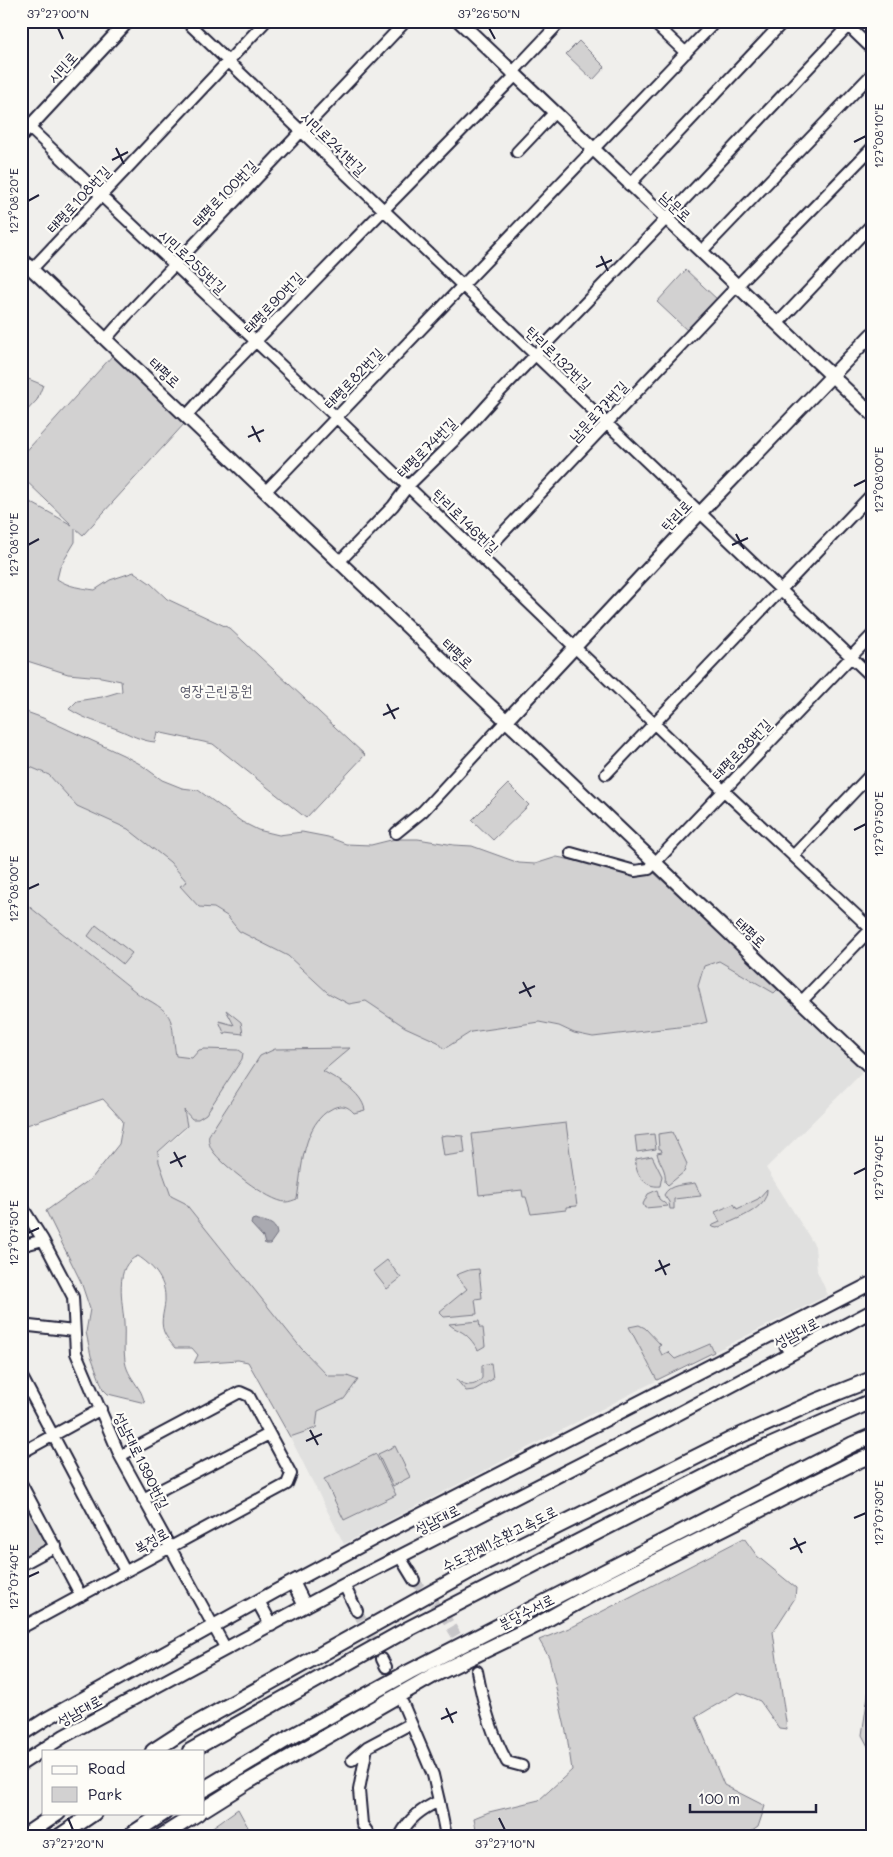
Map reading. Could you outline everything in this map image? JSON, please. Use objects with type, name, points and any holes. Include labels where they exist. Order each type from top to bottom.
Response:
[{"type":"highway","name":"수도권제1순환고속도로","points":[[156,1750],[190,1727],[488,1561],[730,1440],[819,1400],[872,1379]]},
{"type":"highway","points":[[192,1750],[432,1616],[740,1459],[872,1401]]},
{"type":"highway","name":"분당수서로","points":[[205,1788],[289,1738],[409,1672],[853,1444],[872,1436]]},
{"type":"highway","name":"분당수서로","points":[[205,1808],[246,1782],[434,1674],[537,1624],[594,1593],[855,1462],[872,1456]]},
{"type":"highway","points":[[24,1836],[57,1814]]},
{"type":"highway","points":[[60,1836],[93,1814]]},
{"type":"highway","points":[[129,1836],[162,1814]]},
{"type":"highway","points":[[162,1836],[196,1814]]},
{"type":"main road","name":"시민로","points":[[24,128],[128,21]]},
{"type":"main road","name":"남문로","points":[[459,21],[629,185],[872,414]]},
{"type":"main road","name":"태평로","points":[[21,259],[187,415],[655,864],[871,1067]]},
{"type":"main road","name":"탄리로","points":[[506,721],[700,513],[872,334]]},
{"type":"main road","name":"성남대로","points":[[21,1735],[54,1714],[293,1582],[872,1283]]},
{"type":"main road","name":"성남대로","points":[[42,1750],[64,1736],[344,1585],[872,1311]]},
{"type":"main road","points":[[779,1331],[791,1354]]},
{"type":"main road","points":[[293,1582],[305,1606]]},
{"type":"main road","points":[[258,1601],[271,1625]]},
{"type":"main road","name":"성남대로","points":[[21,1764],[42,1750]]},
{"type":"street","name":"시민로241번길","points":[[186,21],[462,286]]},
{"type":"street","name":"태평로108번길","points":[[32,269],[266,21]]},
{"type":"street","name":"태평로100번길","points":[[106,339],[406,21]]},
{"type":"street","name":"태평로90번길","points":[[187,415],[514,74],[561,21]]},
{"type":"street","points":[[652,21],[686,53]]},
{"type":"street","name":"태평로82번길","points":[[266,491],[716,21]]},
{"type":"street","points":[[629,185],[784,21]]},
{"type":"street","points":[[845,24],[872,49]]},
{"type":"street","name":"태평로74번길","points":[[340,562],[393,506],[408,486],[466,429],[666,219],[845,24]]},
{"type":"street","points":[[701,252],[872,74]]},
{"type":"street","points":[[517,152],[554,113]]},
{"type":"street","name":"시민로255번길","points":[[24,128],[101,195],[336,417]]},
{"type":"street","name":"남문로77번길","points":[[481,556],[737,286],[872,148]]},
{"type":"street","points":[[777,324],[872,224]]},
{"type":"street","name":"탄리로132번길","points":[[462,286],[872,677]]},
{"type":"street","name":"탄리로146번길","points":[[336,417],[723,790],[871,929]]},
{"type":"street","points":[[606,774],[872,494]]},
{"type":"street","name":"태평로38번길","points":[[655,864],[723,790],[872,635]]},
{"type":"street","points":[[396,833],[423,811],[506,721]]},
{"type":"street","points":[[794,856],[872,773]]},
{"type":"street","points":[[571,853],[634,871],[648,869],[655,864]]},
{"type":"street","points":[[801,1002],[871,929]]},
{"type":"street","name":"성남대로1390번길","points":[[21,1205],[43,1240],[73,1298],[76,1353],[120,1456],[226,1649]]},
{"type":"street","points":[[21,1246],[43,1240]]},
{"type":"street","points":[[21,1325],[74,1331]]},
{"type":"street","points":[[21,1375],[125,1571]]},
{"type":"street","points":[[120,1456],[240,1392],[249,1396],[269,1434],[143,1500]]},
{"type":"street","points":[[21,1453],[101,1409]]},
{"type":"street","name":"복정로","points":[[21,1628],[287,1484],[291,1474],[269,1434]]},
{"type":"street","points":[[21,1483],[81,1596]]},
{"type":"street","points":[[21,1565],[56,1546]]},
{"type":"street","points":[[400,1557],[414,1580]]},
{"type":"street","points":[[344,1585],[357,1611]]},
{"type":"street","points":[[477,1671],[490,1727],[501,1752],[507,1762],[522,1766]]},
{"type":"street","points":[[403,1704],[433,1775],[446,1836]]},
{"type":"street","points":[[352,1760],[367,1747],[410,1724]]},
{"type":"street","points":[[367,1747],[359,1790],[362,1824],[370,1836]]},
{"type":"street","points":[[400,1836],[411,1819],[424,1808],[439,1801]]},
{"type":"shaded area","points":[[21,763],[49,775],[77,806],[128,829],[152,846],[170,862],[187,882],[180,886],[199,907],[213,908],[227,916],[239,931],[288,956],[328,993],[349,1004],[366,1001],[405,1027],[438,1042],[444,1049],[471,1032],[539,1022],[593,1037],[696,1025],[707,1022],[698,986],[704,966],[719,961],[774,993],[779,988],[859,1066],[861,1074],[766,1168],[815,1246],[817,1271],[828,1295],[640,1389],[344,1544],[290,1437],[316,1428],[317,1411],[344,1399],[347,1376],[328,1376],[301,1348],[185,1203],[171,1196],[159,1162],[158,1152],[182,1133],[187,1126],[171,1020],[167,1012],[141,996],[21,900]]},
{"type":"shaded area","points":[[255,1219],[275,1227],[277,1234],[270,1244],[265,1244],[263,1237],[251,1224],[252,1220]]},
{"type":"green space","points":[[579,41],[605,67],[593,80],[566,54]]},
{"type":"green space","points":[[686,270],[719,301],[690,333],[657,302]]},
{"type":"green space","name":"영장근린공원","points":[[113,355],[185,423],[83,535],[75,528],[75,542],[60,567],[57,579],[80,588],[95,590],[110,580],[134,572],[150,583],[167,599],[229,628],[365,755],[306,818],[213,744],[157,732],[155,742],[145,740],[87,718],[69,709],[77,701],[102,697],[122,691],[121,681],[68,674],[21,659],[21,497],[72,525],[21,476],[21,457]]},
{"type":"green space","points":[[21,376],[43,385],[37,400],[21,417]]},
{"type":"green space","points":[[21,710],[43,718],[123,755],[140,764],[162,780],[182,788],[198,790],[242,822],[258,830],[279,835],[302,832],[328,837],[346,844],[371,845],[395,839],[418,839],[472,846],[519,863],[535,864],[557,857],[592,864],[630,876],[654,873],[779,988],[774,993],[719,961],[704,966],[698,986],[707,1022],[696,1025],[593,1037],[539,1022],[471,1032],[444,1049],[438,1042],[405,1027],[366,1001],[349,1004],[328,993],[288,956],[239,931],[227,916],[214,908],[199,907],[180,886],[187,882],[170,862],[128,829],[77,806],[49,775],[21,763]]},
{"type":"green space","points":[[508,784],[529,805],[493,840],[472,820]]},
{"type":"green space","points":[[21,900],[141,996],[161,1008],[167,1014],[172,1026],[176,1056],[192,1058],[199,1050],[204,1049],[239,1050],[243,1053],[242,1059],[206,1114],[198,1119],[192,1119],[184,1110],[187,1126],[158,1152],[159,1162],[171,1196],[185,1203],[301,1348],[328,1376],[347,1376],[358,1380],[344,1399],[318,1411],[316,1428],[290,1437],[248,1362],[238,1360],[194,1363],[198,1355],[192,1348],[175,1348],[166,1336],[163,1328],[162,1319],[165,1301],[163,1284],[153,1268],[138,1256],[125,1267],[122,1276],[121,1295],[125,1361],[145,1403],[108,1394],[103,1389],[91,1356],[86,1332],[90,1309],[81,1282],[46,1211],[92,1178],[119,1144],[123,1121],[103,1099],[21,1127],[21,1024],[24,1014],[21,1012]]},
{"type":"green space","points":[[96,925],[132,953],[123,964],[88,936]]},
{"type":"green space","points":[[226,1010],[241,1022],[243,1034],[226,1032],[225,1035],[219,1021],[234,1025]]},
{"type":"green space","points":[[350,1048],[323,1071],[342,1082],[354,1092],[363,1103],[365,1110],[354,1113],[345,1106],[339,1106],[323,1115],[315,1124],[305,1148],[297,1199],[286,1202],[269,1196],[235,1173],[212,1150],[209,1135],[260,1056],[275,1049]]},
{"type":"green space","points":[[566,1123],[577,1206],[566,1207],[566,1210],[531,1214],[526,1197],[523,1197],[522,1190],[479,1195],[472,1134]]},
{"type":"green space","points":[[672,1132],[687,1164],[684,1172],[668,1185],[665,1182],[664,1170],[657,1153],[662,1152],[659,1149],[658,1134]]},
{"type":"green space","points":[[654,1134],[656,1149],[637,1152],[635,1136]]},
{"type":"green space","points":[[441,1136],[463,1136],[465,1153],[444,1156]]},
{"type":"green space","points":[[652,1156],[662,1176],[660,1186],[650,1185],[645,1182],[637,1170],[636,1159]]},
{"type":"green space","points":[[695,1183],[701,1196],[674,1199],[674,1209],[670,1209],[669,1202],[664,1195],[666,1191],[677,1186]]},
{"type":"green space","points":[[767,1189],[762,1203],[756,1208],[740,1218],[717,1228],[711,1226],[720,1222],[715,1212],[734,1204],[737,1209],[758,1199]]},
{"type":"green space","points":[[657,1190],[659,1199],[668,1206],[645,1208],[643,1204],[648,1194]]},
{"type":"green space","points":[[387,1260],[401,1278],[387,1289],[373,1271]]},
{"type":"green space","points":[[479,1269],[482,1298],[475,1299],[477,1314],[444,1317],[439,1312],[467,1289],[456,1275],[469,1270]]},
{"type":"green space","points":[[479,1321],[480,1328],[483,1328],[485,1346],[478,1350],[468,1337],[449,1324]]},
{"type":"green space","points":[[639,1325],[645,1328],[661,1345],[658,1347],[662,1355],[668,1352],[675,1359],[710,1344],[714,1352],[657,1380],[629,1327]]},
{"type":"green space","points":[[491,1363],[493,1379],[474,1390],[466,1391],[456,1379],[462,1383],[473,1385],[482,1378],[482,1365]]},
{"type":"green space","points":[[395,1446],[410,1477],[393,1486],[378,1454]]},
{"type":"green space","points":[[376,1454],[396,1495],[344,1520],[324,1479]]},
{"type":"green space","points":[[21,1488],[50,1543],[21,1558]]},
{"type":"green space","points":[[744,1538],[757,1556],[796,1588],[795,1598],[773,1632],[787,1729],[779,1728],[760,1701],[738,1692],[696,1717],[724,1785],[765,1806],[758,1827],[745,1836],[477,1836],[474,1818],[489,1812],[539,1800],[572,1770],[567,1736],[549,1657],[539,1640],[574,1626]]},
{"type":"green space","points":[[869,1638],[872,1638],[872,1754],[862,1735],[869,1688]]},
{"type":"green space","points":[[238,1809],[249,1829],[248,1836],[200,1836]]},
{"type":"tunnel","points":[[414,1580],[446,1618],[477,1671]]},
{"type":"tunnel","points":[[357,1611],[382,1659]]}]
